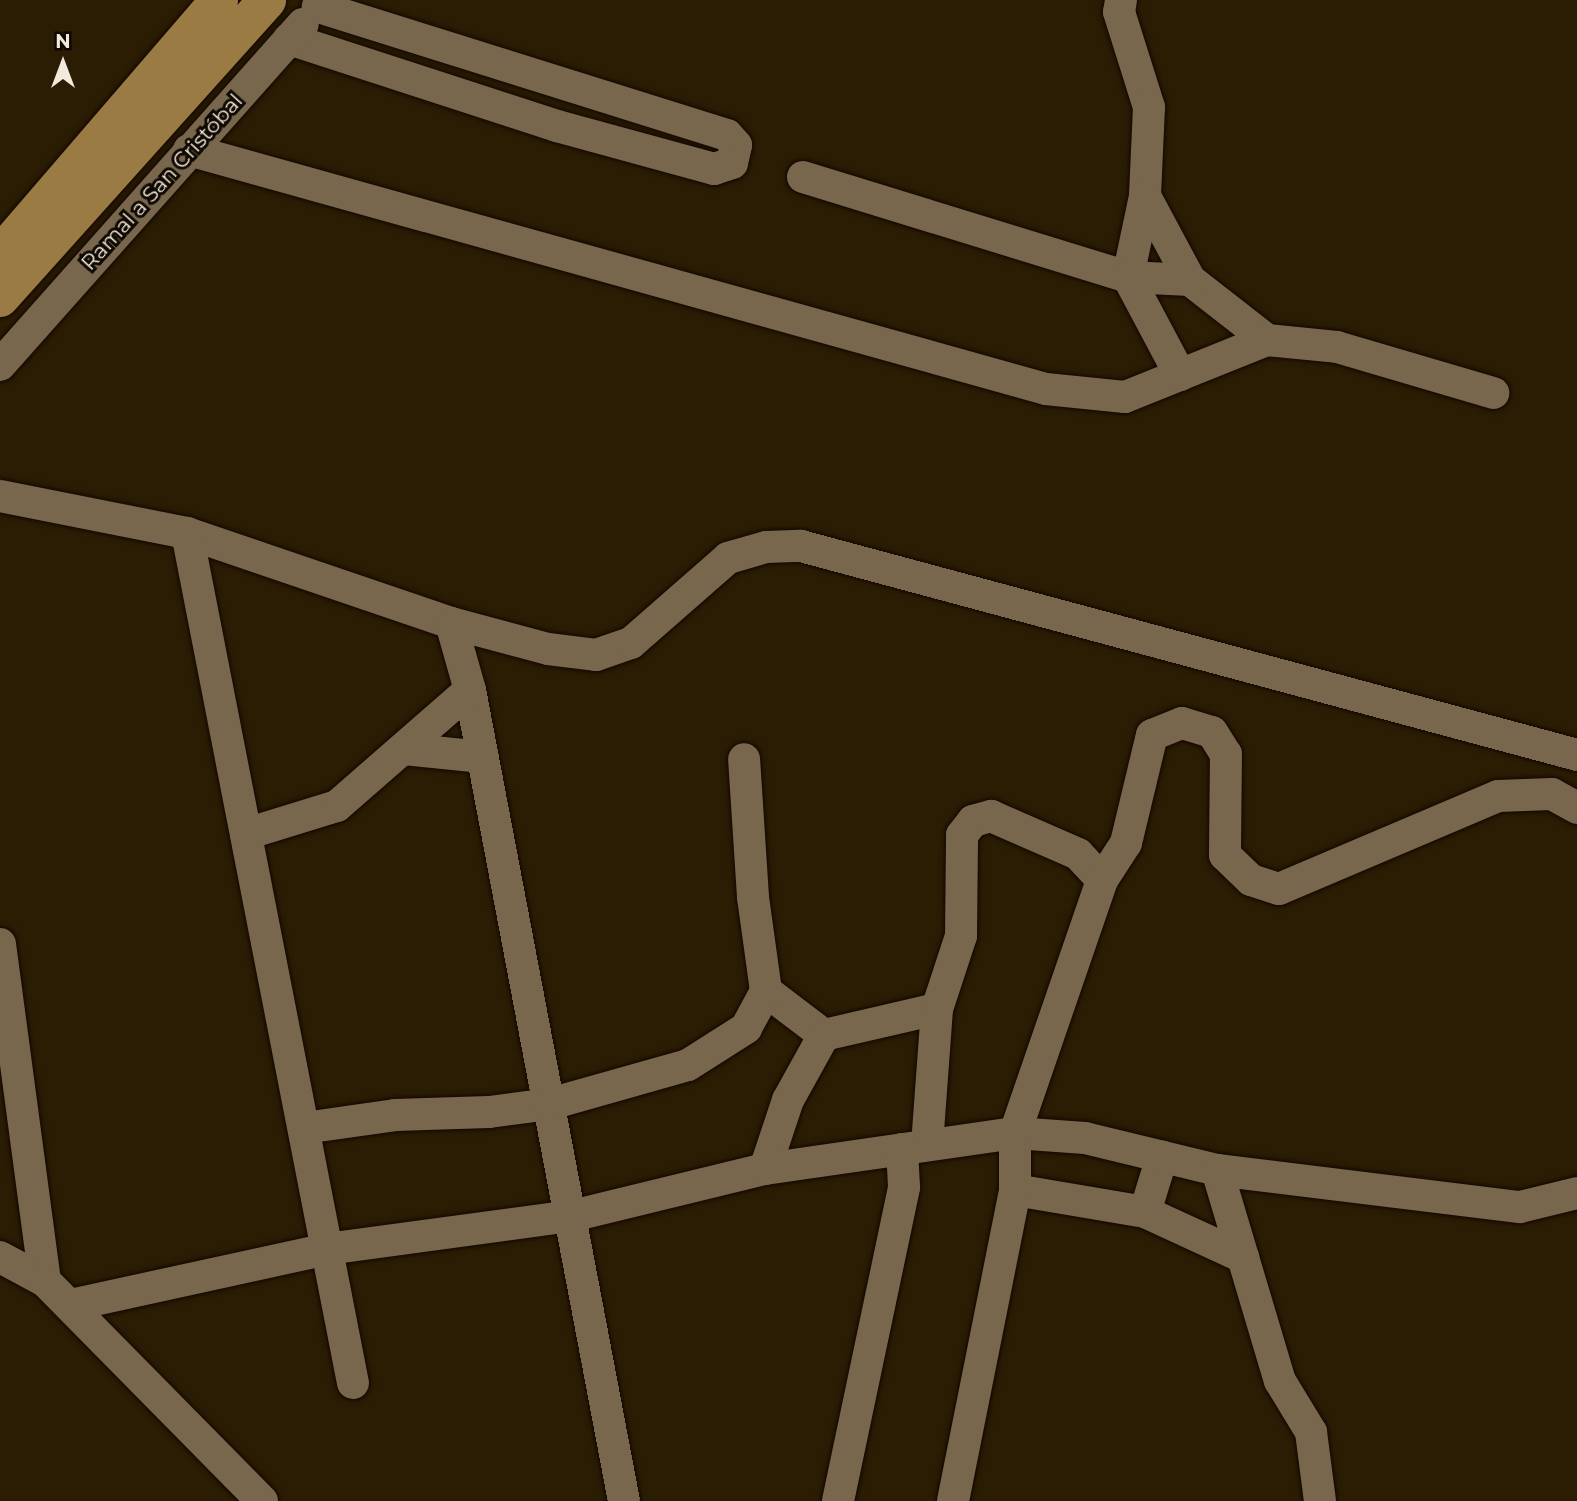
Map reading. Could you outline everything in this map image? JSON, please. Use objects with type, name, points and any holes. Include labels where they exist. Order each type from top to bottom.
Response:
[{"type":"main road","points":[[0,255],[219,0]]},
{"type":"main road","points":[[0,298],[267,0]]},
{"type":"street","points":[[1121,0],[1119,12],[1149,107],[1145,196],[1128,277],[1180,375]]},
{"type":"street","points":[[289,39],[570,130],[714,169],[732,163],[736,145],[727,135],[322,3]]},
{"type":"street","name":"Ramal a San Cristóbal","points":[[0,365],[322,3]]},
{"type":"street","points":[[189,150],[1046,389],[1125,397],[1267,340],[1337,346],[1493,393]]},
{"type":"street","points":[[803,177],[1128,277],[1190,280]]},
{"type":"street","points":[[1145,196],[1190,280],[1267,340]]},
{"type":"street","points":[[0,496],[187,533],[451,623],[548,649],[596,655],[631,643],[728,558],[766,547],[801,546],[1577,755]]},
{"type":"street","points":[[187,533],[353,1383]]},
{"type":"street","points":[[451,623],[470,690],[624,1501]]},
{"type":"street","points":[[246,834],[337,806],[470,690]]},
{"type":"street","points":[[953,1501],[1014,1191],[1015,1133],[1102,880],[1126,844],[1152,734],[1182,723],[1212,732],[1226,754],[1225,855],[1251,880],[1279,889],[1498,796],[1552,794],[1577,807]]},
{"type":"street","points":[[404,748],[483,757]]},
{"type":"street","points":[[303,1128],[395,1115],[489,1112],[550,1104],[688,1065],[746,1028],[766,991],[753,897],[744,759]]},
{"type":"street","points":[[838,1501],[904,1187],[915,1147],[937,1009],[961,936],[962,835],[973,821],[991,817],[1078,854],[1102,880]]},
{"type":"street","points":[[0,944],[45,1281]]},
{"type":"street","points":[[766,991],[824,1035]]},
{"type":"street","points":[[765,1169],[788,1100],[824,1035],[937,1009]]},
{"type":"street","points":[[71,1305],[327,1249],[572,1216],[765,1169],[1015,1133],[1085,1138],[1217,1170],[1520,1207],[1577,1193]]},
{"type":"street","points":[[1145,1212],[1162,1157]]},
{"type":"street","points":[[1217,1170],[1280,1381],[1311,1432],[1320,1501]]},
{"type":"street","points":[[1014,1191],[1145,1212],[1243,1257]]},
{"type":"street","points":[[0,1257],[45,1281],[71,1305],[262,1501]]}]
